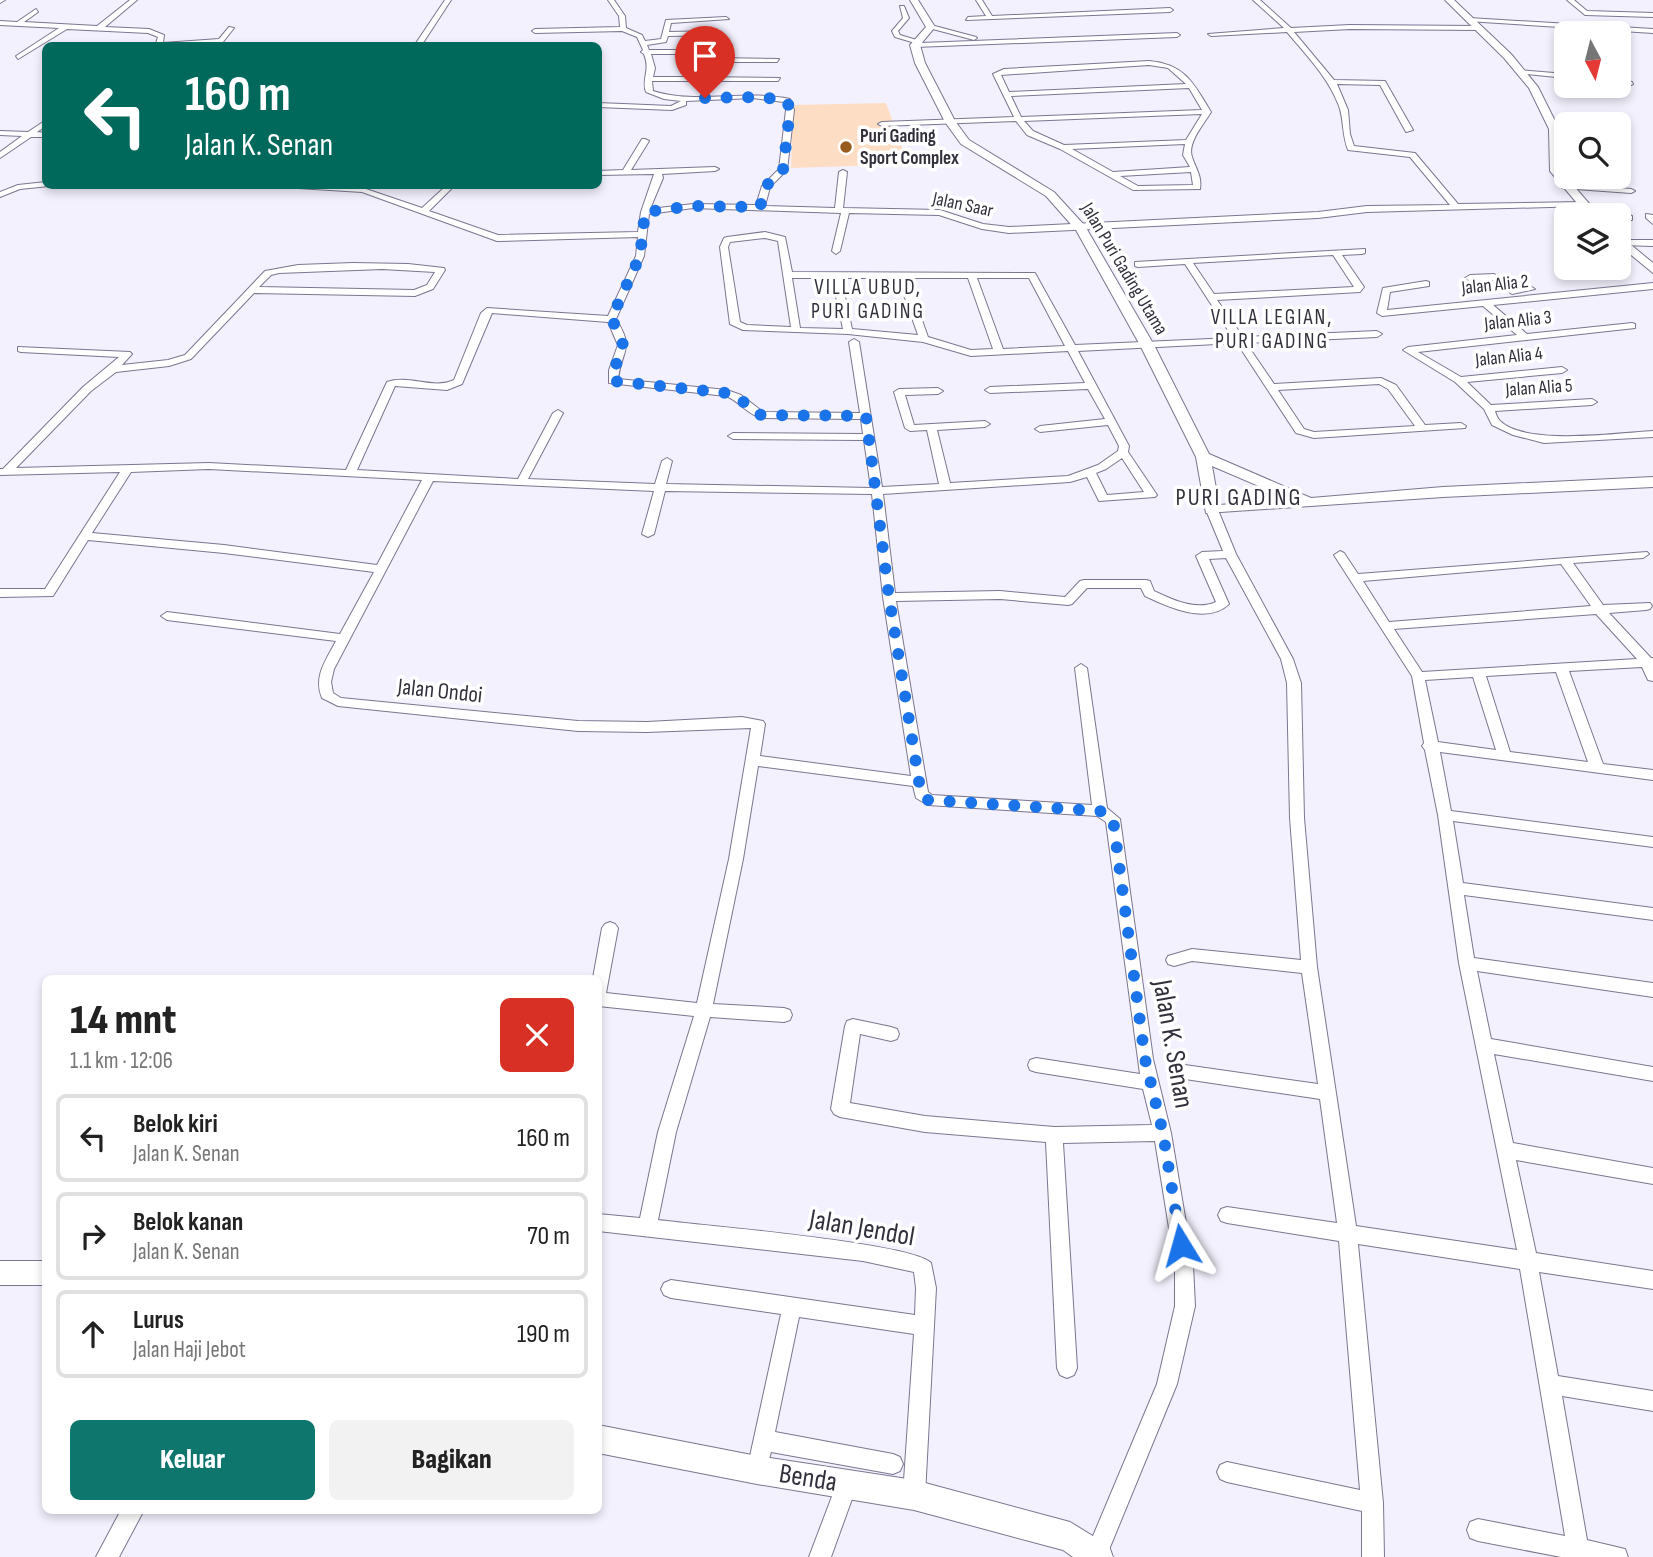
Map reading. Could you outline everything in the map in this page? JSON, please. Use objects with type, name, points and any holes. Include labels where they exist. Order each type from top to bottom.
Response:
[{"type":"street","points":[[99,28],[134,0]]},
{"type":"street","points":[[420,42],[448,0]]},
{"type":"street","points":[[611,0],[622,16],[623,29]]},
{"type":"street","points":[[914,0],[931,27],[988,42]]},
{"type":"street","points":[[979,0],[990,18]]},
{"type":"street","points":[[1256,0],[1290,31],[1332,82],[1344,110],[1346,134],[1352,148],[1412,155],[1457,208]]},
{"type":"street","points":[[1449,0],[1503,50],[1553,124],[1554,130]]},
{"type":"street","points":[[1570,0],[1581,12],[1653,15]]},
{"type":"street","points":[[902,7],[906,18],[895,31],[897,36],[916,44],[1177,35]]},
{"type":"street","points":[[1620,7],[1627,14]]},
{"type":"street","points":[[18,24],[36,10]]},
{"type":"street","points":[[968,19],[1104,10],[1170,10]]},
{"type":"street","points":[[643,43],[663,42],[668,21],[726,19]]},
{"type":"street","points":[[533,41],[535,21]]},
{"type":"street","points":[[0,23],[149,31],[162,36],[159,42]]},
{"type":"street","points":[[1211,34],[1474,24],[1651,32]]},
{"type":"street","points":[[18,57],[65,27]]},
{"type":"street","points":[[916,44],[931,27]]},
{"type":"street","points":[[196,42],[221,40],[231,28]]},
{"type":"street","points":[[534,31],[623,29],[640,36],[644,52],[651,64],[650,92],[684,99],[762,97],[787,101],[790,110],[783,170],[766,186],[760,207]]},
{"type":"street","points":[[564,30],[570,40]]},
{"type":"street","points":[[666,34],[717,33]]},
{"type":"street","points":[[708,52],[714,42]]},
{"type":"street","name":"Jalan Puri Gading Utama","points":[[916,44],[920,63],[950,122],[971,147],[1029,179],[1059,201],[1081,228],[1147,345],[1203,457],[1212,510]]},
{"type":"street","points":[[644,52],[708,52],[712,53],[712,60],[777,60]]},
{"type":"street","points":[[652,79],[662,64]]},
{"type":"street","points":[[1140,64],[1172,66],[1191,86],[1208,112],[1189,142],[1186,155],[1195,169],[1198,183],[1192,188],[1142,189],[1063,147],[1030,133],[1019,120],[1009,94],[997,74],[1140,64]]},
{"type":"street","points":[[690,79],[695,65]]},
{"type":"street","points":[[727,79],[730,66]]},
{"type":"street","points":[[765,79],[769,66]]},
{"type":"street","points":[[1519,72],[1554,75]]},
{"type":"street","points":[[652,79],[778,79]]},
{"type":"street","points":[[1332,82],[1382,83],[1409,130]]},
{"type":"street","points":[[1009,94],[1191,86]]},
{"type":"street","points":[[602,105],[677,107],[682,105],[684,99]]},
{"type":"street","points":[[882,124],[1208,112]]},
{"type":"street","points":[[0,156],[42,125]]},
{"type":"street","points":[[0,133],[42,135]]},
{"type":"street","points":[[626,172],[645,141]]},
{"type":"street","points":[[1063,147],[1189,142]]},
{"type":"street","points":[[602,173],[715,169]]},
{"type":"street","points":[[1111,174],[1195,169]]},
{"type":"street","points":[[611,319],[640,256],[645,212],[659,181],[658,172]]},
{"type":"street","points":[[836,251],[842,210],[843,172]]},
{"type":"street","points":[[0,195],[32,184],[42,177]]},
{"type":"street","points":[[32,184],[42,184]]},
{"type":"street","points":[[347,189],[363,190],[425,210],[497,238],[642,234]]},
{"type":"street","points":[[425,210],[447,189]]},
{"type":"street","points":[[1568,189],[1581,203]]},
{"type":"street","points":[[1605,189],[1631,191]]},
{"type":"street","name":"Jalan Saar","points":[[645,212],[693,206],[940,213],[982,226],[1009,230],[1318,215],[1367,209],[1554,205]]},
{"type":"street","points":[[796,330],[782,239],[779,236],[737,237],[724,243],[734,323],[747,328],[796,330],[848,331],[924,339],[955,351],[999,352],[1377,334]]},
{"type":"street","points":[[1631,242],[1653,243]]},
{"type":"street","points":[[1631,250],[1653,269]]},
{"type":"street","points":[[1138,264],[1362,251]]},
{"type":"street","points":[[1213,297],[1357,290],[1359,286],[1336,253]]},
{"type":"street","points":[[1187,261],[1300,431],[1306,434],[1461,426]]},
{"type":"street","points":[[113,369],[169,363],[188,358],[268,273],[283,267],[441,270],[430,287],[415,293],[253,290]]},
{"type":"street","points":[[3,472],[209,466],[661,488],[877,491],[1070,479],[1110,463],[1123,452],[1124,446],[1032,275],[788,275]]},
{"type":"street","points":[[836,275],[848,331]]},
{"type":"street","points":[[972,276],[999,352]]},
{"type":"street","points":[[1469,278],[1494,276],[1512,291],[1653,278]]},
{"type":"street","points":[[902,277],[924,339]]},
{"type":"street","name":"Jalan Alia 2","points":[[1426,284],[1386,290],[1382,313],[1653,286]]},
{"type":"street","points":[[1485,303],[1526,338]]},
{"type":"street","points":[[350,473],[391,384],[396,382],[447,387],[458,382],[486,313],[490,310],[611,319]]},
{"type":"street","points":[[611,319],[624,340],[625,347],[613,378],[619,384],[727,393],[742,398],[754,412],[761,415],[866,416]]},
{"type":"street","name":"Jalan Alia 3","points":[[1459,380],[1408,351],[1632,326]]},
{"type":"street","points":[[854,342],[877,491],[889,597],[921,794],[928,800],[1100,811],[1081,668]]},
{"type":"street","points":[[3,472],[87,389],[127,355],[126,352],[20,349]]},
{"type":"street","name":"Jalan Alia 4","points":[[1459,380],[1562,370]]},
{"type":"street","points":[[1459,380],[1488,408],[1492,419],[1503,428],[1544,440],[1653,434]]},
{"type":"street","points":[[1271,387],[1381,381],[1392,387],[1422,428]]},
{"type":"street","points":[[990,390],[1091,386]]},
{"type":"street","points":[[938,391],[900,392],[910,428],[985,424]]},
{"type":"street","name":"Jalan Alia 5","points":[[1488,408],[1592,402]]},
{"type":"street","points":[[522,481],[558,413]]},
{"type":"street","points":[[1040,429],[1111,422]]},
{"type":"street","points":[[931,426],[945,487]]},
{"type":"street","points":[[733,436],[869,437]]},
{"type":"street","points":[[1090,472],[1103,499],[1151,495],[1123,452]]},
{"type":"street","points":[[1203,457],[1311,503]]},
{"type":"street","points":[[648,534],[667,461]]},
{"type":"street","points":[[0,593],[49,593],[127,469]]},
{"type":"street","name":"Jalan Ondoi","points":[[429,478],[344,638],[324,682],[327,695],[338,702],[578,726],[647,727],[742,722],[758,724],[751,760]]},
{"type":"street","points":[[1373,1557],[1371,1503],[1348,1233],[1309,967],[1297,818],[1292,673],[1230,554],[1212,510],[1456,492],[1653,482]]},
{"type":"street","points":[[85,536],[224,549],[381,569]]},
{"type":"street","points":[[889,597],[1000,595],[1068,600],[1083,584],[1146,584],[1149,593],[1178,606],[1212,608],[1223,604],[1202,556],[1230,554]]},
{"type":"street","points":[[1356,578],[1643,554]]},
{"type":"street","points":[[1340,555],[1418,676],[1429,746],[1445,816],[1467,963],[1528,1260],[1578,1549]]},
{"type":"street","points":[[1565,561],[1600,610],[1650,662],[1653,677]]},
{"type":"street","points":[[1386,626],[1646,606]]},
{"type":"street","points":[[167,616],[344,638]]},
{"type":"street","points":[[1418,676],[1650,662]]},
{"type":"street","points":[[1561,667],[1597,766]]},
{"type":"street","points":[[1478,673],[1504,754]]},
{"type":"street","points":[[1429,746],[1653,775]]},
{"type":"street","points":[[648,1226],[667,1132],[705,1010],[736,859],[751,760],[919,782]]},
{"type":"street","name":"Jalan K. Senan","points":[[1097,1556],[1167,1384],[1185,1306],[1184,1265],[1163,1133],[1145,1059],[1113,819],[1100,811]]},
{"type":"street","points":[[1445,816],[1653,842]]},
{"type":"street","points":[[1457,888],[1653,914]]},
{"type":"street","points":[[601,975],[610,928]]},
{"type":"street","points":[[1174,960],[1192,955],[1309,967]]},
{"type":"street","points":[[1467,963],[1653,990]]},
{"type":"street","points":[[602,999],[784,1015]]},
{"type":"street","points":[[891,1034],[853,1026],[840,1109],[925,1124],[997,1132],[1054,1135],[1163,1133]]},
{"type":"street","points":[[1484,1045],[1653,1074]]},
{"type":"street","points":[[1036,1065],[1152,1083]]},
{"type":"street","points":[[1185,1072],[1327,1093]]},
{"type":"street","points":[[1054,1135],[1067,1368]]},
{"type":"street","points":[[1506,1150],[1653,1176]]},
{"type":"street","points":[[1227,1215],[1653,1280]]},
{"type":"street","name":"Jalan Jendol","points":[[602,1222],[915,1261],[924,1269],[925,1275],[914,1495]]},
{"type":"street","points":[[0,1273],[42,1273]]},
{"type":"street","points":[[671,1289],[924,1326]]},
{"type":"street","points":[[757,1470],[792,1306]]},
{"type":"street","points":[[1548,1384],[1653,1401]]},
{"type":"street","name":"Benda","points":[[602,1440],[757,1470],[914,1495],[1070,1537],[1097,1556]]},
{"type":"street","points":[[762,1440],[893,1464]]},
{"type":"street","points":[[1227,1472],[1371,1503]]},
{"type":"street","points":[[820,1557],[846,1485]]},
{"type":"street","points":[[107,1557],[131,1514]]},
{"type":"street","points":[[1478,1530],[1617,1557]]},
{"type":"shaded area","name":"Puri Gading Sport Complex","points":[[886,103],[908,164],[791,168],[793,105]]},
{"type":"place","name":"Puri Gading Sport Complex","points":[[846,147]]},
{"type":"district","name":"VILLA UBUD, PURI GADING","points":[[868,299]]},
{"type":"district","name":"VILLA LEGIAN, PURI GADING","points":[[1272,329]]},
{"type":"district","name":"PURI GADING","points":[[1239,497]]},
{"type":"route","points":[[705,98],[762,97],[787,101],[790,110],[783,170],[766,186],[760,207],[693,206],[645,212],[640,256],[630,284],[611,319],[624,340],[625,347],[613,381],[627,385],[737,395],[754,412],[761,415],[866,416],[889,597],[921,794],[928,800],[1100,811],[1113,819],[1145,1059],[1163,1133],[1181,1245]]}]
